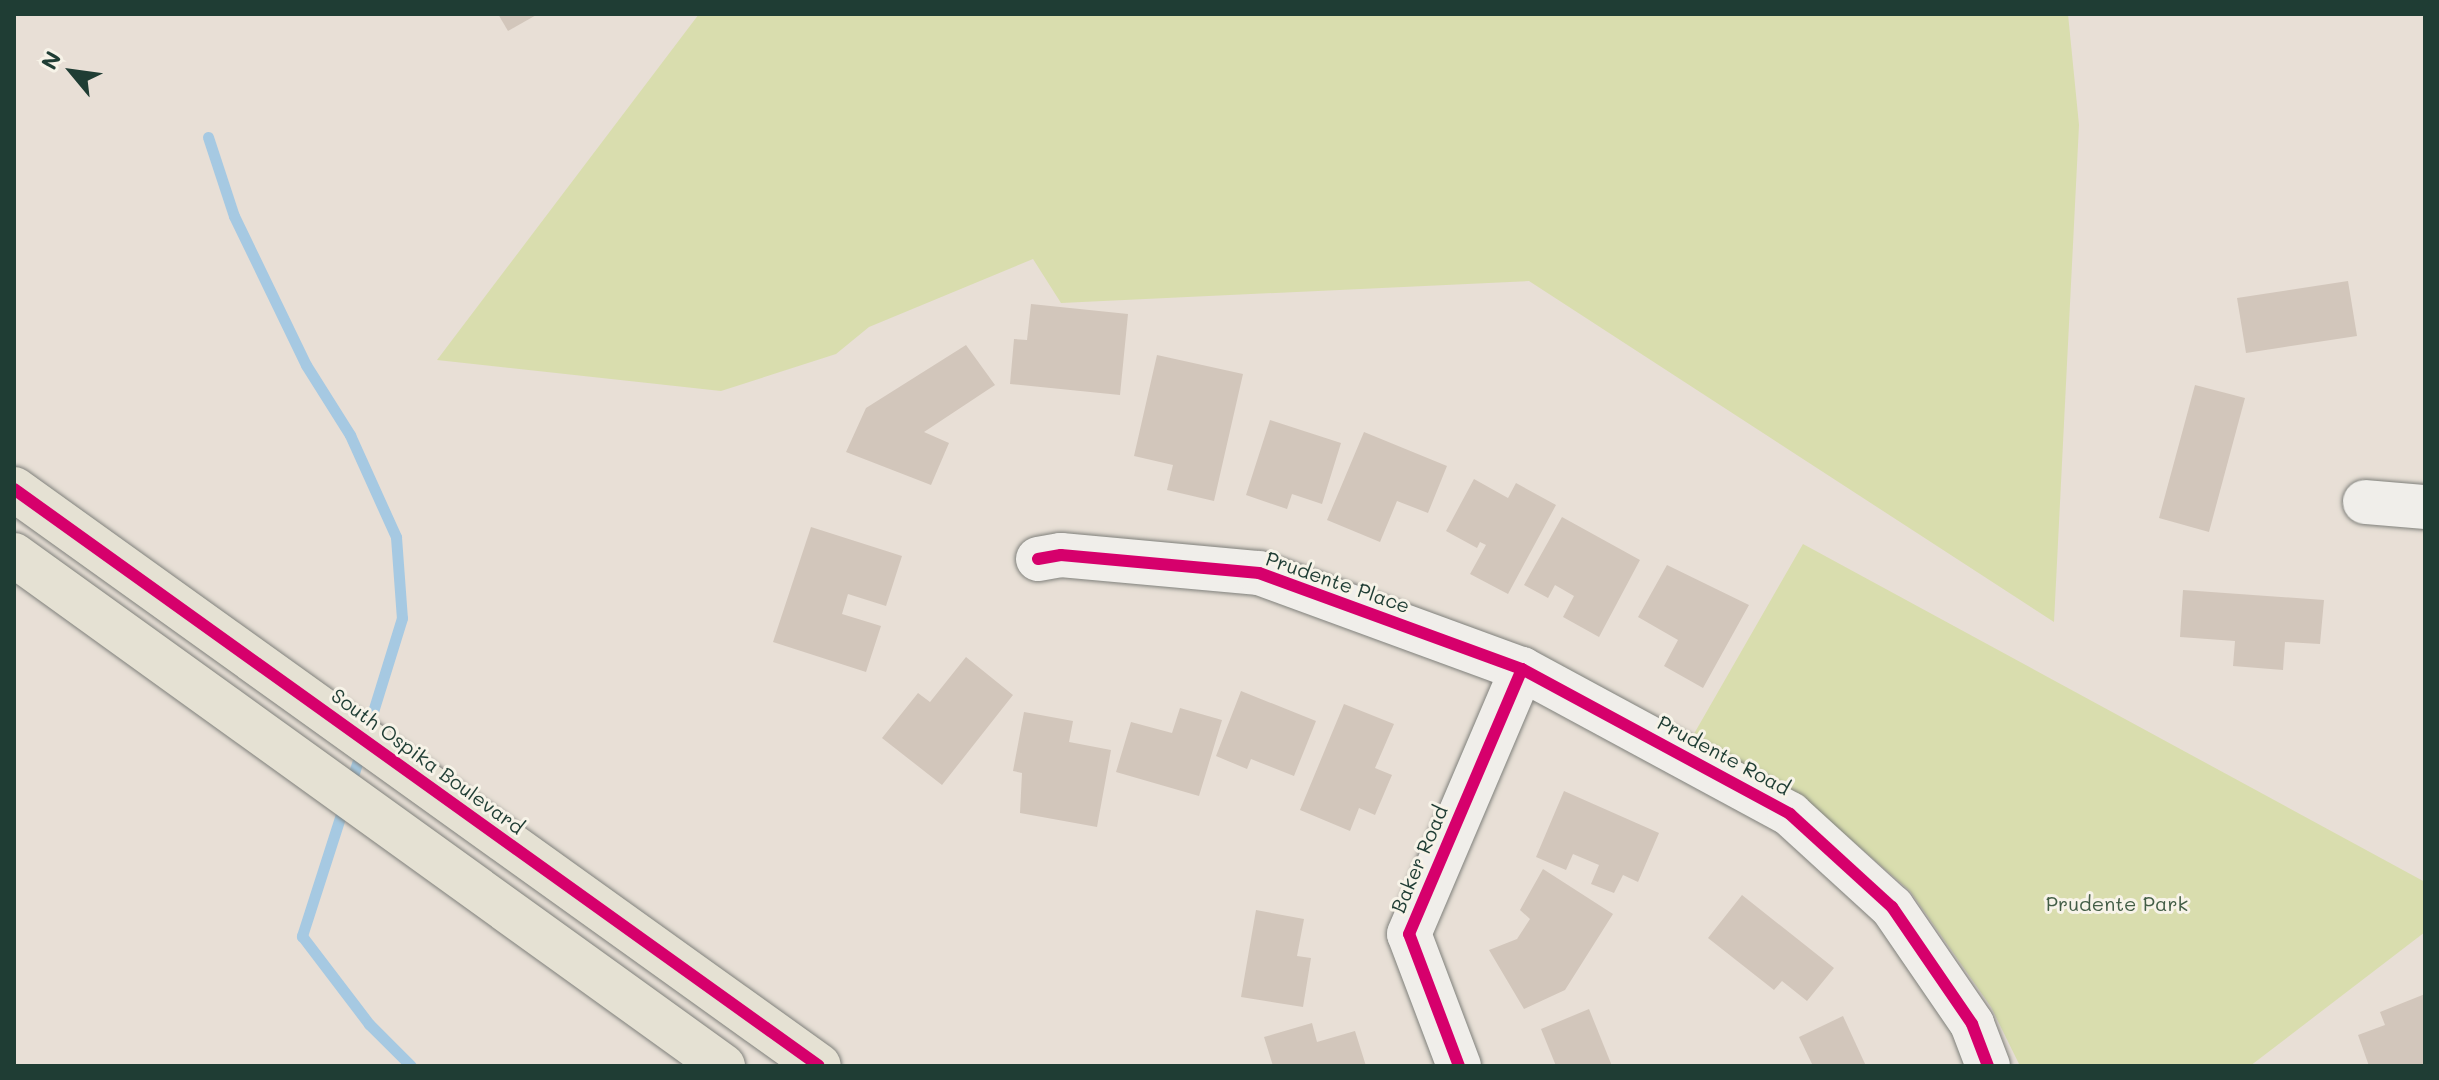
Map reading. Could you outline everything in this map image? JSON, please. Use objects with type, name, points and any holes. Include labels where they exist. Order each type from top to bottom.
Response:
[{"type":"main road","name":"South Ospika Boulevard","points":[[14,489],[819,1066]]},
{"type":"main road","points":[[14,555],[723,1066]]},
{"type":"street","points":[[2365,502],[2425,507]]},
{"type":"street","name":"Prudente Place","points":[[1038,559],[1061,555],[1259,573],[1522,669]]},
{"type":"street","name":"Baker Road","points":[[1459,1066],[1409,934],[1522,669]]},
{"type":"street","name":"Prudente Road","points":[[1522,669],[1790,814],[1892,907],[1972,1024],[1988,1066]]},
{"type":"green space","points":[[699,14],[2068,14],[2079,125],[2054,622],[1529,281],[1061,303],[1033,259],[869,327],[836,354],[721,391],[437,360]]},
{"type":"green space","name":"Prudente Park","points":[[1803,544],[2425,882],[2425,932],[2250,1066],[2020,1066],[1991,1007],[1910,891],[1847,836],[1691,739]]},
{"type":"building","points":[[498,14],[538,14],[508,31]]},
{"type":"building","points":[[2348,281],[2357,336],[2246,353],[2237,298]]},
{"type":"building","points":[[1031,304],[1128,314],[1120,395],[1010,384],[1014,339],[1027,340]]},
{"type":"building","points":[[966,345],[995,385],[924,432],[949,443],[931,485],[846,452],[866,408]]},
{"type":"building","points":[[1157,355],[1243,374],[1214,501],[1167,490],[1173,465],[1134,456]]},
{"type":"building","points":[[2195,385],[2245,398],[2209,532],[2159,518]]},
{"type":"building","points":[[1270,420],[1341,443],[1322,504],[1292,494],[1287,509],[1246,495]]},
{"type":"building","points":[[1364,432],[1447,466],[1428,513],[1397,501],[1380,542],[1327,520]]},
{"type":"building","points":[[1474,479],[1508,498],[1516,483],[1556,505],[1508,594],[1470,574],[1486,545],[1480,542],[1477,548],[1446,531]]},
{"type":"building","points":[[1562,517],[1640,560],[1599,637],[1563,617],[1574,596],[1555,585],[1548,598],[1524,585]]},
{"type":"building","points":[[811,527],[902,556],[886,606],[848,594],[842,614],[881,626],[866,672],[773,642]]},
{"type":"building","points":[[1667,565],[1749,605],[1703,688],[1664,666],[1678,640],[1638,617]]},
{"type":"building","points":[[2183,590],[2324,600],[2320,644],[2285,642],[2283,670],[2233,666],[2235,641],[2180,637]]},
{"type":"building","points":[[966,657],[1013,695],[942,785],[882,738],[918,693],[930,702]]},
{"type":"building","points":[[1241,691],[1316,721],[1294,776],[1251,759],[1247,769],[1216,756]]},
{"type":"building","points":[[1344,704],[1394,724],[1375,768],[1392,775],[1375,815],[1359,808],[1350,831],[1300,810]]},
{"type":"building","points":[[1180,708],[1222,720],[1199,796],[1116,772],[1131,722],[1172,733]]},
{"type":"building","points":[[1024,712],[1073,721],[1069,742],[1111,750],[1097,827],[1020,813],[1022,773],[1013,771]]},
{"type":"building","points":[[1564,791],[1659,833],[1638,882],[1623,875],[1614,893],[1591,884],[1599,865],[1573,854],[1566,870],[1536,857]]},
{"type":"building","points":[[1543,869],[1613,914],[1565,990],[1524,1009],[1489,950],[1517,939],[1530,919],[1520,910]]},
{"type":"building","points":[[1742,895],[1834,968],[1807,1001],[1782,981],[1774,990],[1708,938]]},
{"type":"building","points":[[1256,910],[1304,919],[1297,956],[1311,958],[1303,1007],[1241,997]]},
{"type":"building","points":[[2425,994],[2425,1066],[2369,1066],[2358,1035],[2385,1025],[2380,1012]]},
{"type":"building","points":[[1589,1009],[1612,1066],[1556,1066],[1541,1029]]},
{"type":"building","points":[[1843,1016],[1866,1066],[1813,1066],[1799,1037]]},
{"type":"building","points":[[1312,1023],[1317,1042],[1355,1031],[1366,1066],[1273,1066],[1264,1037]]},
{"type":"waterway","points":[[208,137],[234,216],[306,365],[350,435],[396,537],[402,618],[367,731]]},
{"type":"waterway","points":[[350,785],[362,748]]},
{"type":"waterway","points":[[344,805],[302,936],[369,1024],[411,1066]]},
{"type":"cycle path","points":[[14,489],[819,1066]]},
{"type":"cycle path","points":[[1038,559],[1061,555],[1259,573],[1522,669],[1790,814],[1892,907],[1972,1024],[1988,1066]]},
{"type":"cycle path","points":[[1459,1066],[1409,934],[1522,669]]}]
